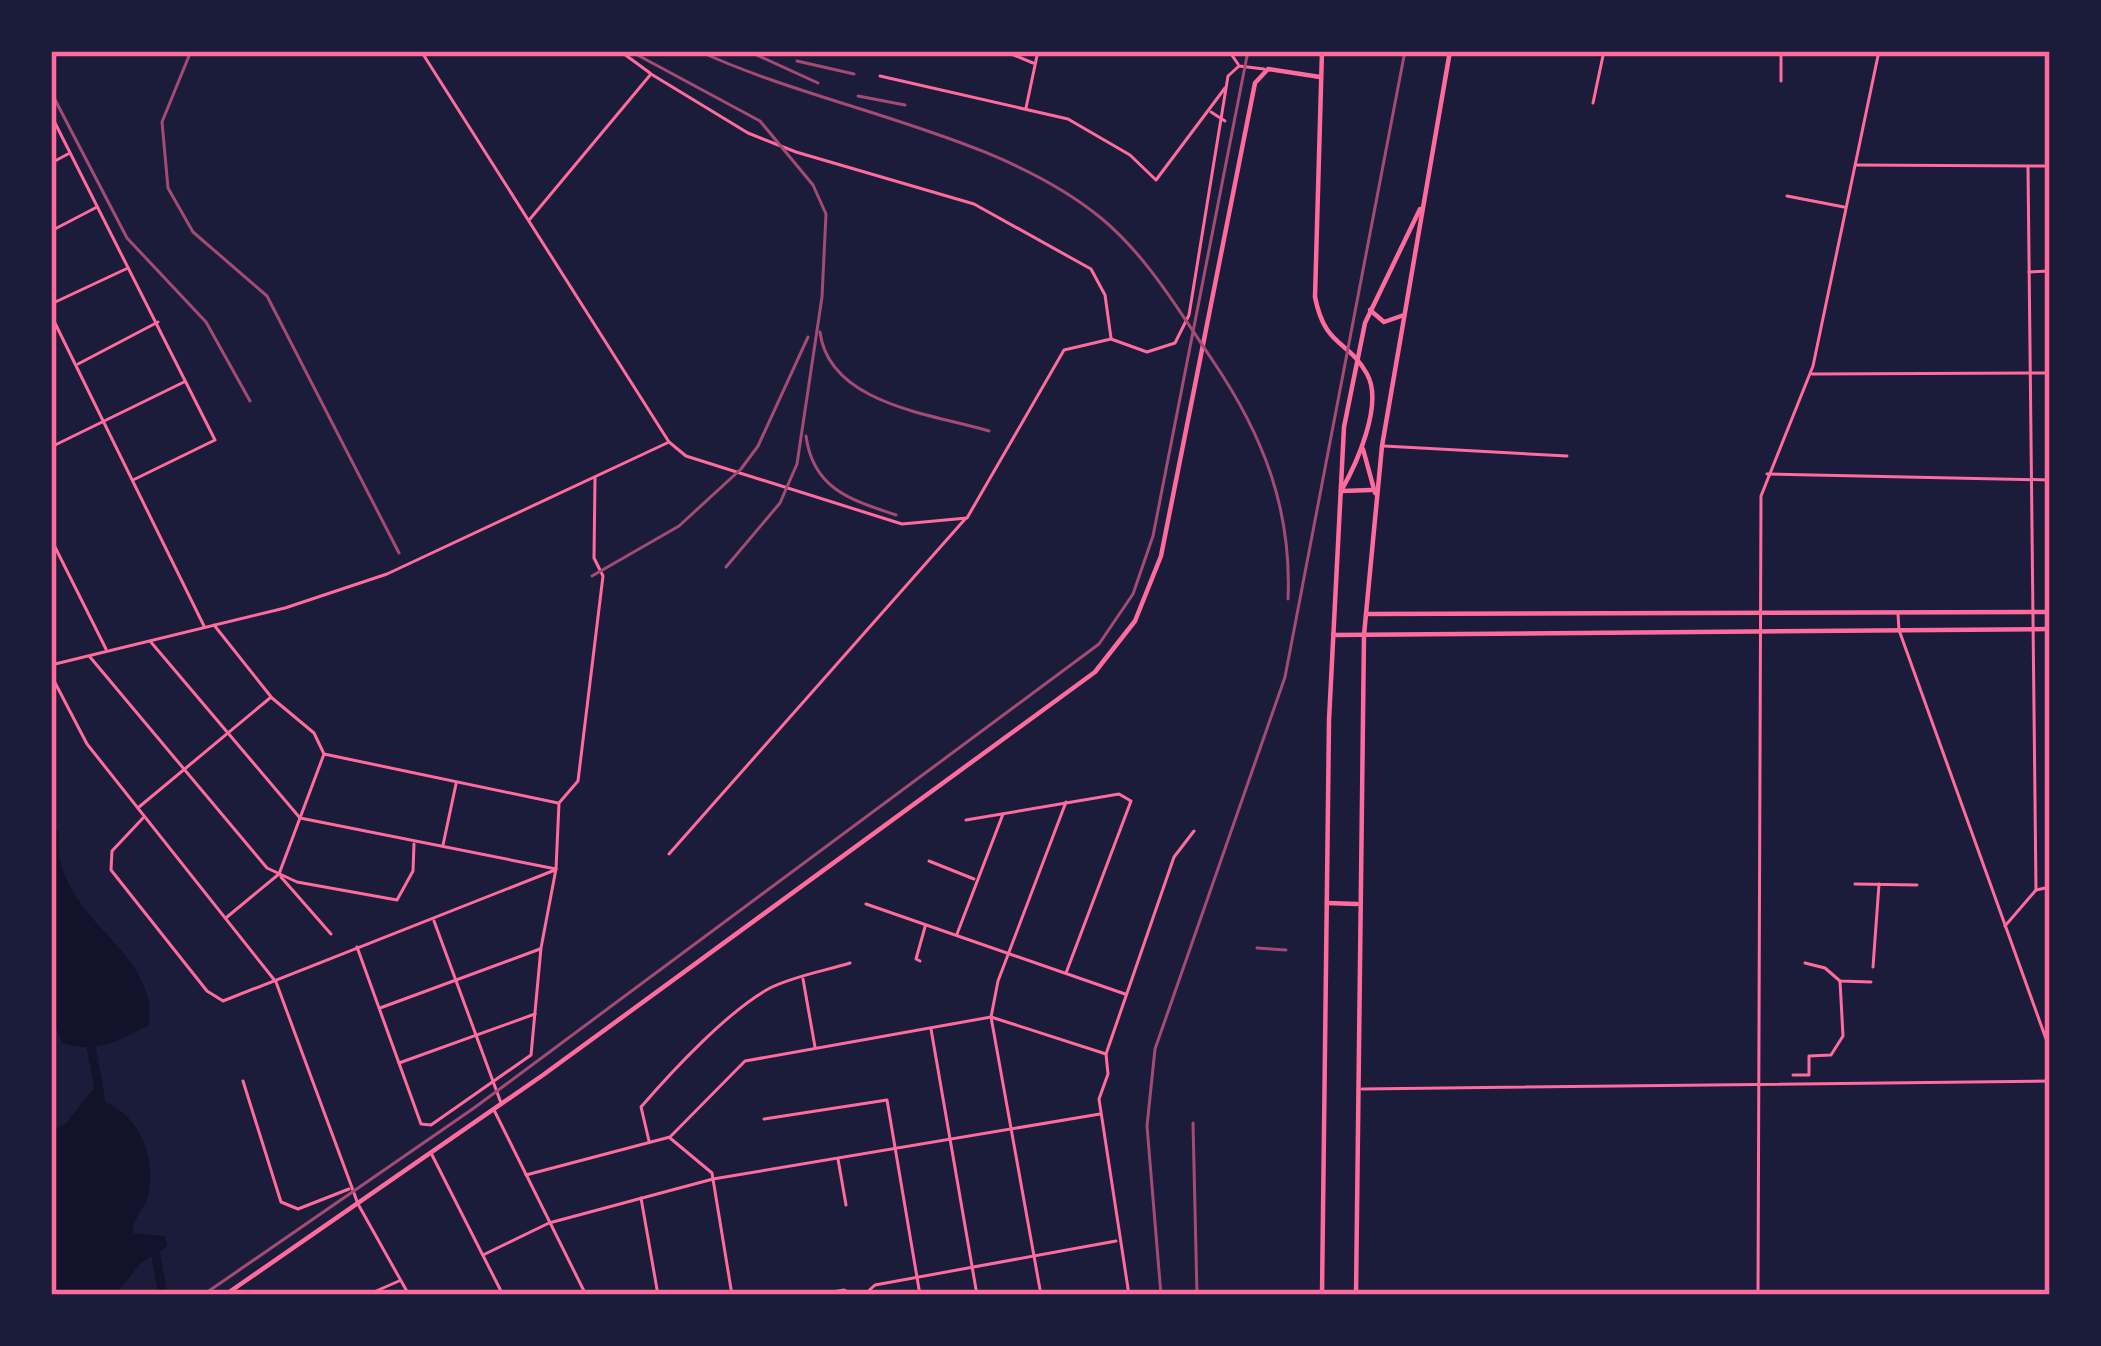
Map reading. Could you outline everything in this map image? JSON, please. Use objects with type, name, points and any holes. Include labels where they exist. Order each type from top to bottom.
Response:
[{"type":"main road","points":[[1322,51],[1314,274],[1324,331],[1366,372],[1370,392],[1364,449],[1376,493]]},
{"type":"main road","points":[[1356,1295],[1364,635],[1382,446],[1450,51]]},
{"type":"main road","points":[[225,1295],[494,1110],[1072,692],[1126,635],[1152,585],[1166,535],[1255,83],[1268,69],[1320,76]]},
{"type":"main road","points":[[1322,1295],[1333,635],[1349,391],[1370,310],[1423,204]]},
{"type":"main road","points":[[1400,247],[1411,246],[1415,260]]},
{"type":"main road","points":[[1370,310],[1384,322],[1404,315]]},
{"type":"main road","points":[[1341,491],[1364,449]]},
{"type":"main road","points":[[1341,491],[1361,487],[1376,493]]},
{"type":"main road","points":[[1366,614],[2050,612]]},
{"type":"main road","points":[[1333,635],[2050,629]]},
{"type":"main road","points":[[1327,903],[1359,904]]},
{"type":"street","points":[[421,51],[669,442],[686,456],[902,524],[967,518]]},
{"type":"street","points":[[620,51],[748,133],[974,204],[1074,259],[1100,279],[1111,340]]},
{"type":"street","points":[[1004,51],[1033,63]]},
{"type":"street","points":[[1025,109],[1038,51]]},
{"type":"street","points":[[1228,51],[1239,66],[1268,69]]},
{"type":"street","points":[[1593,103],[1604,51]]},
{"type":"street","points":[[1780,51],[1781,81]]},
{"type":"street","points":[[1758,1295],[1761,496],[1811,374],[1879,51]]},
{"type":"street","points":[[880,76],[1068,119],[1097,134],[1156,180],[1239,66]]},
{"type":"street","points":[[529,221],[651,74]]},
{"type":"street","points":[[669,854],[967,518],[1060,354],[1111,340],[1160,352],[1181,335],[1225,122],[1225,88]]},
{"type":"street","points":[[1209,112],[1217,112],[1225,122]]},
{"type":"street","points":[[51,115],[215,440],[134,480]]},
{"type":"street","points":[[51,163],[70,153]]},
{"type":"street","points":[[1856,165],[2050,166]]},
{"type":"street","points":[[2028,167],[2036,890]]},
{"type":"street","points":[[1787,196],[1847,208]]},
{"type":"street","points":[[51,231],[100,206]]},
{"type":"street","points":[[51,304],[130,267]]},
{"type":"street","points":[[2030,272],[2050,271]]},
{"type":"street","points":[[51,315],[204,626]]},
{"type":"street","points":[[76,365],[158,322]]},
{"type":"street","points":[[1811,374],[2050,373]]},
{"type":"street","points":[[51,447],[186,380]]},
{"type":"street","points":[[51,665],[285,608],[387,574],[669,442]]},
{"type":"street","points":[[1382,446],[1568,456]]},
{"type":"street","points":[[1767,474],[2050,480]]},
{"type":"street","points":[[357,947],[418,1121],[431,1125],[531,1055],[541,948],[556,869],[559,803],[578,781],[603,576],[595,558],[596,478]]},
{"type":"street","points":[[51,539],[106,650]]},
{"type":"street","points":[[1898,613],[1899,630],[2050,1050]]},
{"type":"street","points":[[213,624],[272,698],[314,734],[324,754],[278,874],[227,917]]},
{"type":"street","points":[[149,640],[300,818],[556,869]]},
{"type":"street","points":[[88,655],[183,770],[331,934]]},
{"type":"street","points":[[51,675],[87,744],[276,982],[358,1204],[409,1295]]},
{"type":"street","points":[[138,808],[272,698]]},
{"type":"street","points":[[324,754],[559,803]]},
{"type":"street","points":[[443,846],[457,784]]},
{"type":"street","points":[[966,820],[1119,794],[1131,801],[1066,974]]},
{"type":"street","points":[[1041,1295],[991,1017],[998,981],[1012,955],[1066,802]]},
{"type":"street","points":[[957,936],[1003,814]]},
{"type":"street","points":[[145,817],[112,851],[111,870],[193,974],[223,1001],[556,869]]},
{"type":"street","points":[[1129,1295],[1100,1114],[1108,1074],[1106,1054],[1174,857],[1194,831]]},
{"type":"street","points":[[278,874],[397,900],[413,871],[414,841]]},
{"type":"street","points":[[929,861],[976,880]]},
{"type":"street","points":[[1855,884],[1917,885]]},
{"type":"street","points":[[1873,967],[1880,884]]},
{"type":"street","points":[[2005,926],[2036,890],[2050,887]]},
{"type":"street","points":[[866,904],[1126,994]]},
{"type":"street","points":[[433,920],[472,1037],[502,1104]]},
{"type":"street","points":[[920,961],[916,959],[926,925]]},
{"type":"street","points":[[378,1008],[541,948]]},
{"type":"street","points":[[649,1141],[641,1107],[716,1034],[724,1018],[771,988],[850,963]]},
{"type":"street","points":[[1805,963],[1826,968],[1840,981],[1871,982]]},
{"type":"street","points":[[802,978],[815,1048]]},
{"type":"street","points":[[1793,1075],[1809,1075],[1809,1056],[1834,1054],[1841,1040],[1840,981]]},
{"type":"street","points":[[397,1064],[535,1014]]},
{"type":"street","points":[[526,1175],[670,1137],[739,1064],[815,1048],[991,1017],[1106,1054]]},
{"type":"street","points":[[931,1028],[977,1295]]},
{"type":"street","points":[[243,1081],[270,1181],[281,1202],[298,1209],[351,1187]]},
{"type":"street","points":[[1357,1089],[2050,1081]]},
{"type":"street","points":[[764,1119],[884,1098],[898,1146],[920,1295]]},
{"type":"street","points":[[494,1110],[586,1295]]},
{"type":"street","points":[[483,1255],[549,1223],[713,1179],[1100,1114]]},
{"type":"street","points":[[670,1137],[713,1179],[733,1295]]},
{"type":"street","points":[[431,1153],[503,1295]]},
{"type":"street","points":[[838,1156],[846,1204]]},
{"type":"street","points":[[640,1198],[658,1295]]},
{"type":"street","points":[[864,1295],[874,1285],[1118,1241]]},
{"type":"street","points":[[367,1295],[401,1280]]},
{"type":"street","points":[[815,1295],[844,1290],[854,1295]]},
{"type":"shaded area","points":[[51,824],[59,832],[61,862],[71,888],[138,974],[148,998],[149,1025],[107,1044],[62,1043],[53,1020]]},
{"type":"shaded area","points":[[102,1078],[105,1102],[137,1129],[148,1155],[150,1184],[133,1233],[164,1236],[168,1246],[140,1264],[115,1295],[51,1295],[51,1132],[66,1123]]},
{"type":"waterway","points":[[90,1041],[100,1095]]},
{"type":"waterway","points":[[155,1250],[163,1295]]},
{"type":"tram line","points":[[203,1295],[474,1108],[1099,644],[1133,594],[1153,536],[1248,51]]},
{"type":"railway","points":[[191,51],[162,122],[168,188],[193,232],[267,296],[399,553]]},
{"type":"railway","points":[[630,51],[760,121],[813,185],[826,214],[822,297],[797,464],[780,503],[726,567]]},
{"type":"railway","points":[[699,51],[1012,164],[1059,189],[1118,233],[1188,323],[1260,445],[1285,534],[1288,599]]},
{"type":"railway","points":[[748,51],[818,83]]},
{"type":"railway","points":[[1161,1295],[1147,1126],[1155,1049],[1285,677],[1405,51]]},
{"type":"railway","points":[[797,61],[854,74]]},
{"type":"railway","points":[[51,92],[127,238],[206,322],[250,401]]},
{"type":"railway","points":[[858,96],[905,105]]},
{"type":"railway","points":[[820,332],[828,356],[862,390],[913,411],[989,431]]},
{"type":"railway","points":[[592,576],[679,526],[741,469],[758,446],[808,337]]},
{"type":"railway","points":[[806,436],[817,469],[837,490],[896,515]]},
{"type":"railway","points":[[1257,948],[1286,950]]},
{"type":"railway","points":[[1193,1123],[1197,1295]]}]
